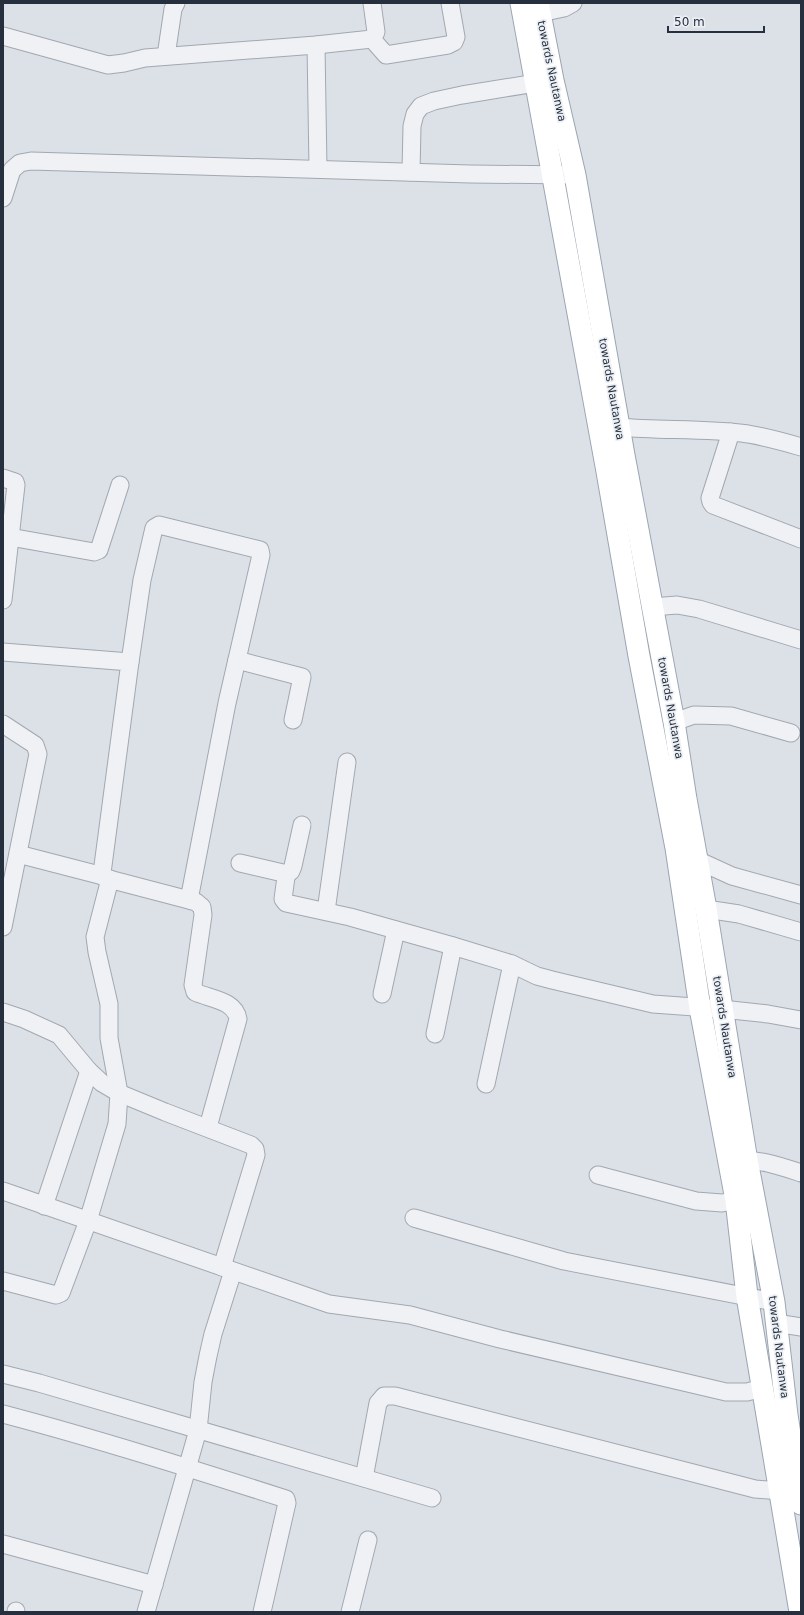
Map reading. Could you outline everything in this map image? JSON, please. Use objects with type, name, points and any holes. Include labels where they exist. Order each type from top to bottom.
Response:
[{"type":"main road","points":[[521,3],[544,82],[554,175],[639,656],[676,848],[700,1008],[738,1161]]},
{"type":"main road","name":"towards Nautanwa","points":[[539,8],[544,82],[575,175],[619,427],[674,722],[722,1009],[738,1161],[745,1199],[774,1302],[776,1323],[794,1416],[801,1504]]},
{"type":"main road","points":[[745,1199],[746,1296],[763,1388],[800,1612]]},
{"type":"street","points":[[166,56],[176,3]]},
{"type":"street","points":[[372,3],[376,32],[372,39]]},
{"type":"street","points":[[372,39],[386,55],[448,46],[454,42],[456,37],[450,3]]},
{"type":"street","points":[[539,8],[564,8],[573,3]]},
{"type":"street","points":[[3,36],[108,65],[145,58],[316,46],[372,39]]},
{"type":"street","points":[[316,46],[318,169]]},
{"type":"street","points":[[411,172],[412,126],[414,114],[421,106],[434,101],[462,95],[544,82]]},
{"type":"street","points":[[3,161],[20,163],[32,161],[411,172],[575,175]]},
{"type":"street","points":[[3,198],[12,170],[20,163]]},
{"type":"street","points":[[619,427],[647,430],[731,432],[748,434],[801,448]]},
{"type":"street","points":[[731,432],[710,498],[711,502],[713,505],[801,539]]},
{"type":"street","points":[[3,478],[15,482],[16,485],[3,600]]},
{"type":"street","points":[[10,537],[94,552],[99,550],[120,485]]},
{"type":"street","points":[[3,1281],[59,1295],[64,1289],[88,1221],[117,1124],[119,1093],[109,1038],[109,1004],[95,937],[106,878],[102,873],[142,580],[154,528],[159,525],[260,550],[261,555],[236,660],[188,900]]},
{"type":"street","points":[[652,607],[677,605],[689,607],[801,640]]},
{"type":"street","points":[[3,652],[130,662]]},
{"type":"street","points":[[236,660],[302,677],[303,680],[293,720]]},
{"type":"street","points":[[674,722],[694,715],[732,716],[792,733]]},
{"type":"street","points":[[3,724],[36,745],[38,750],[3,927]]},
{"type":"street","points":[[326,912],[347,762]]},
{"type":"street","points":[[302,825],[293,866],[291,871],[286,875],[283,899],[285,902],[350,916],[512,964],[537,976],[617,997],[653,1004],[722,1009],[768,1014],[801,1020]]},
{"type":"street","points":[[18,854],[196,902],[202,907],[203,915],[193,985],[195,992],[231,1006],[237,1012],[238,1019],[208,1127]]},
{"type":"street","points":[[697,860],[732,876],[801,895]]},
{"type":"street","points":[[240,864],[283,873],[286,875]]},
{"type":"street","points":[[706,909],[739,914],[801,932]]},
{"type":"street","points":[[382,994],[396,930]]},
{"type":"street","points":[[435,1034],[453,946]]},
{"type":"street","points":[[486,1084],[512,964]]},
{"type":"street","points":[[3,1012],[24,1019],[59,1036],[102,1084],[119,1093],[164,1112],[208,1127],[251,1145],[255,1149],[256,1155],[227,1269],[208,1356],[203,1382],[198,1430],[186,1467],[146,1612]]},
{"type":"street","points":[[44,1206],[89,1071]]},
{"type":"street","points":[[738,1161],[778,1165],[801,1173]]},
{"type":"street","points":[[598,1175],[696,1201],[722,1203],[745,1199]]},
{"type":"street","points":[[3,1191],[329,1304],[410,1315],[500,1339],[726,1392],[747,1392],[763,1388]]},
{"type":"street","points":[[414,1218],[564,1261],[774,1302]]},
{"type":"street","points":[[776,1323],[801,1327]]},
{"type":"street","points":[[3,1374],[39,1383],[432,1498]]},
{"type":"street","points":[[364,1478],[378,1404],[384,1396],[403,1398],[756,1490],[780,1491]]},
{"type":"street","points":[[3,1414],[61,1429],[286,1499],[287,1503],[262,1612]]},
{"type":"street","points":[[350,1612],[368,1540]]},
{"type":"street","points":[[3,1544],[154,1585]]}]
